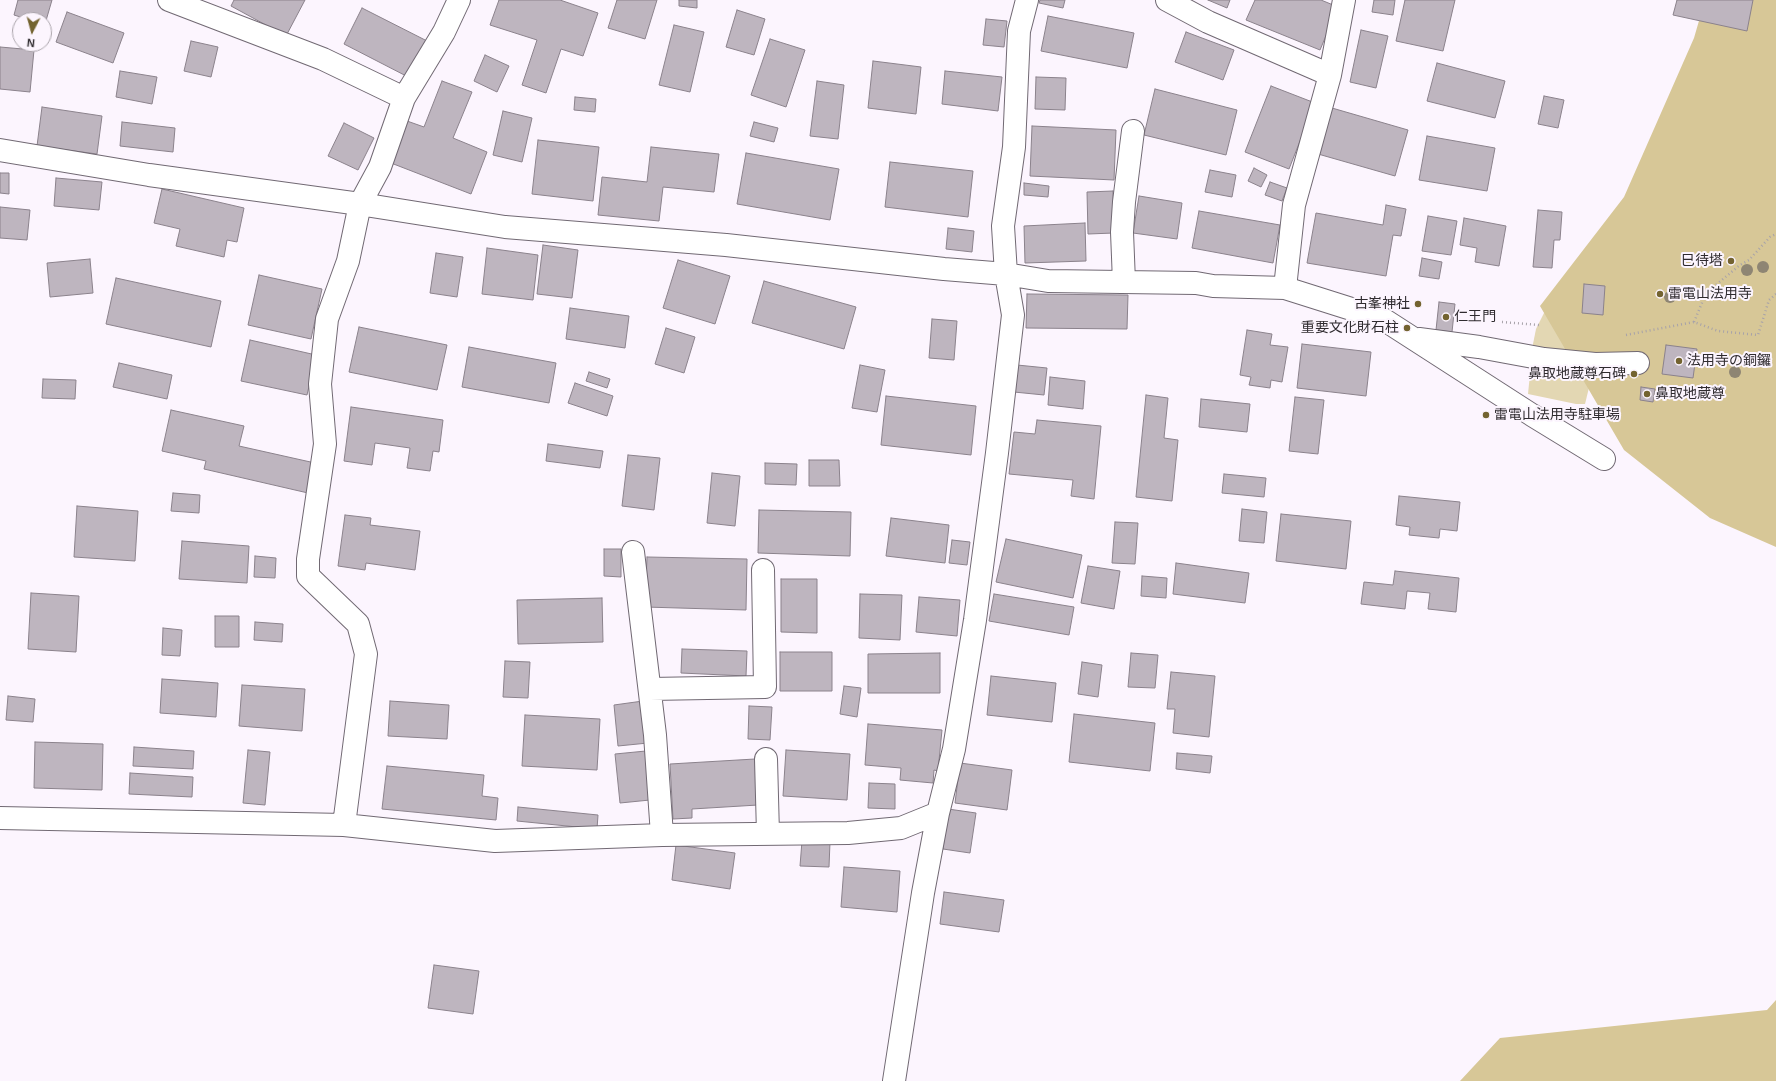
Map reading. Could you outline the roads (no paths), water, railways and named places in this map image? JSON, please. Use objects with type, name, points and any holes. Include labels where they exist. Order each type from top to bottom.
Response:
[{"type":"street","points":[[169,0],[323,59],[404,98]]},
{"type":"street","points":[[344,825],[366,654],[358,624],[308,576],[308,559],[325,444],[320,384],[327,319],[348,260],[360,204],[380,167],[404,98],[444,32],[459,0]]},
{"type":"street","points":[[894,1081],[923,893],[938,813],[954,749],[975,620],[987,529],[1013,314],[1006,274],[1003,226],[1014,147],[1019,31],[1027,0]]},
{"type":"street","points":[[1167,0],[1208,22],[1330,75]]},
{"type":"street","points":[[1285,288],[1294,205],[1330,75],[1344,0]]},
{"type":"street","points":[[1124,282],[1123,224],[1134,131]]},
{"type":"street","points":[[0,150],[149,175],[360,204],[505,228],[726,245],[944,269],[1006,274],[1048,281],[1196,283],[1213,286],[1285,288],[1383,319],[1604,459]]},
{"type":"street","points":[[1413,339],[1479,347],[1544,359],[1595,364],[1638,363]]},
{"type":"street","points":[[634,552],[655,735],[662,835]]},
{"type":"street","points":[[650,689],[765,686],[764,570]]},
{"type":"street","points":[[766,760],[768,834]]},
{"type":"street","points":[[0,818],[344,825],[495,840],[662,835],[848,834],[901,828],[938,813]]},
{"type":"place","name":"巳待塔","points":[[1731,261]]},
{"type":"place","name":"雷電山法用寺","points":[[1660,294]]},
{"type":"place","name":"古峯神社","points":[[1418,304]]},
{"type":"place","name":"仁王門","points":[[1446,317]]},
{"type":"place","name":"重要文化財石柱","points":[[1407,328]]},
{"type":"place","name":"法用寺の銅鑼","points":[[1679,361]]},
{"type":"place","name":"鼻取地蔵尊石碑","points":[[1634,374]]},
{"type":"place","name":"鼻取地蔵尊","points":[[1647,394]]},
{"type":"place","name":"雷電山法用寺駐車場","points":[[1486,415]]}]
